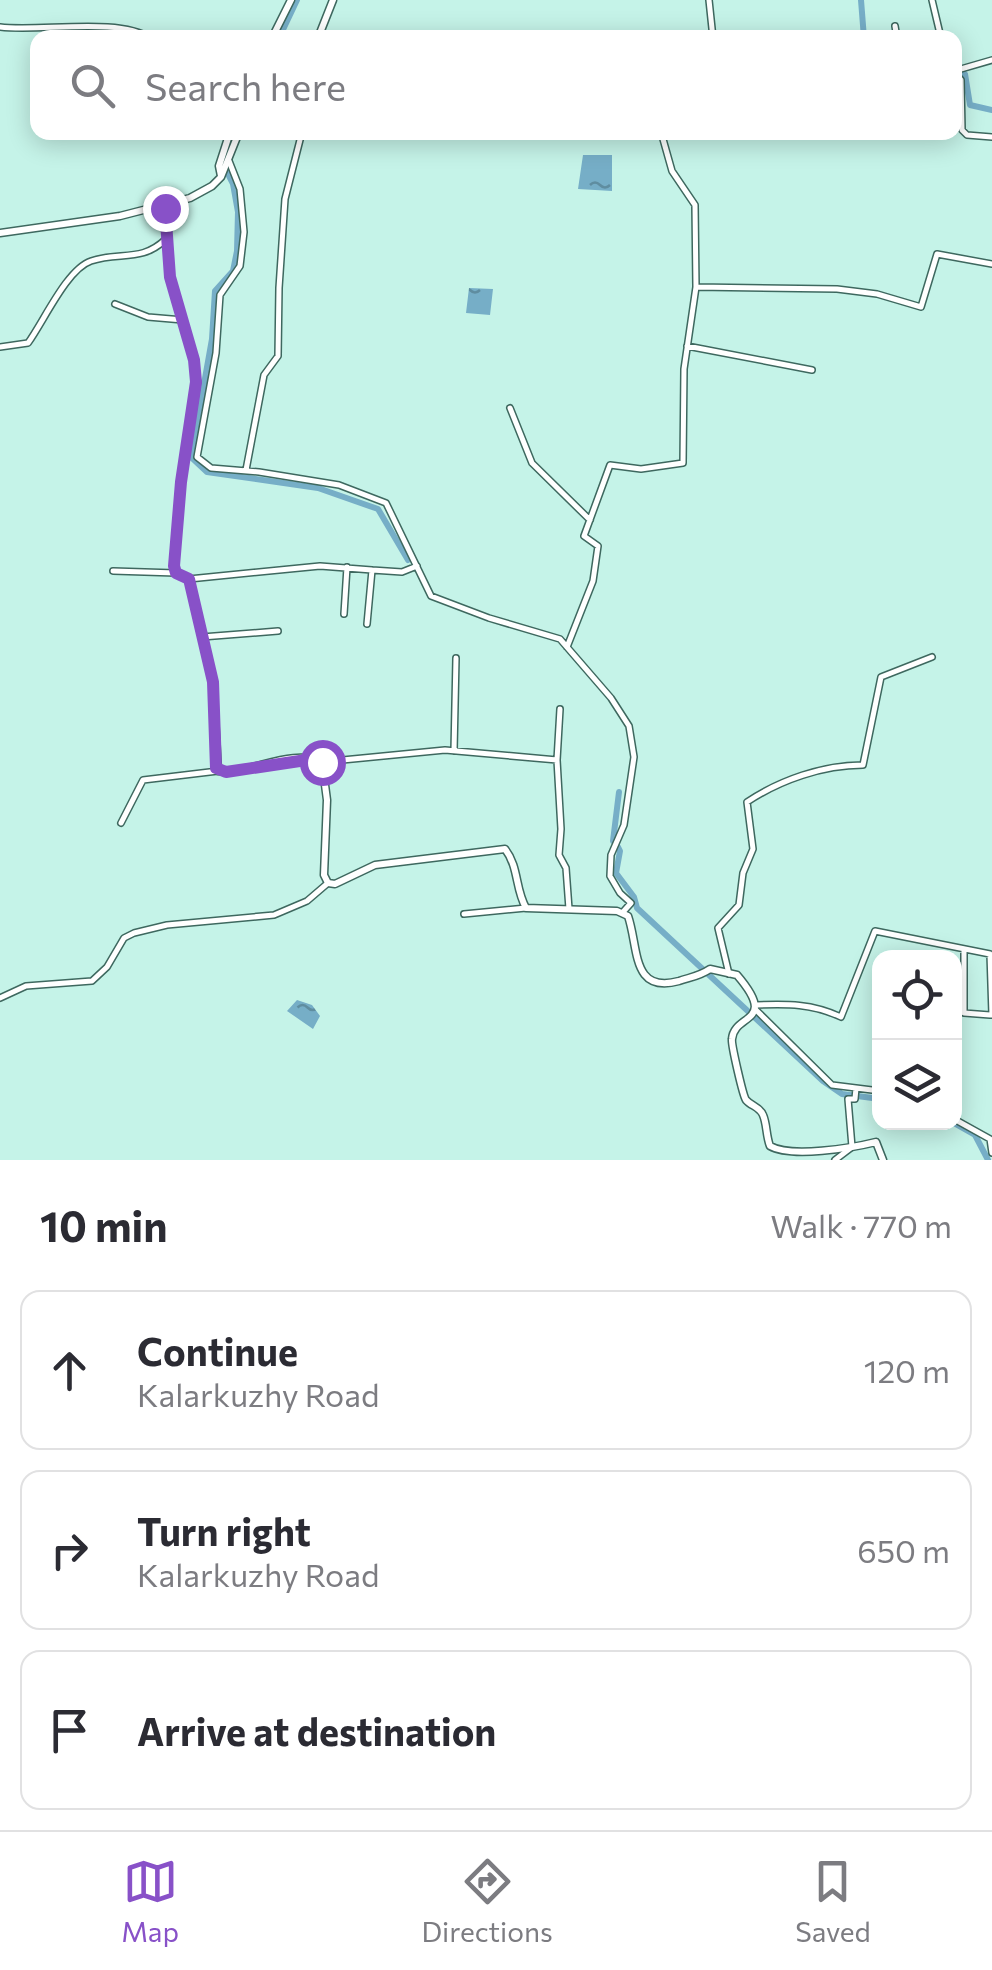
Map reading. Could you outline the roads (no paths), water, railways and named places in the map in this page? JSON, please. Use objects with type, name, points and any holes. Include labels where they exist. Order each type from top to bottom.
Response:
[{"type":"main road","points":[[276,30],[290,0]]},
{"type":"main road","points":[[321,30],[333,0]]},
{"type":"main road","points":[[226,169],[218,166],[227,140]]},
{"type":"main road","points":[[0,233],[120,216],[204,192],[226,169],[236,140]]},
{"type":"main road","points":[[165,206],[170,277],[196,382],[181,482],[174,566],[176,573],[189,579],[213,682],[218,771],[276,762],[322,762],[326,800],[324,875],[328,883],[335,884],[375,866],[505,849],[516,868],[520,898],[526,908],[623,912],[630,920],[644,976],[658,984],[710,969],[737,975],[753,1010],[733,1033],[732,1043],[743,1094],[763,1115],[770,1146],[779,1150],[824,1149],[876,1142],[883,1160]]},
{"type":"street","points":[[709,0],[712,30]]},
{"type":"street","points":[[932,0],[938,30]]},
{"type":"street","points":[[895,26],[896,30]]},
{"type":"street","points":[[0,27],[124,30]]},
{"type":"street","points":[[962,69],[992,60]]},
{"type":"street","points":[[962,130],[992,137]]},
{"type":"street","points":[[246,470],[264,376],[278,356],[278,288],[286,199],[300,140]]},
{"type":"street","points":[[566,647],[593,581],[598,546],[584,536],[610,464],[641,468],[683,463],[684,369],[696,287],[696,206],[672,171],[663,140]]},
{"type":"street","points":[[226,169],[240,189],[244,232],[240,266],[220,295],[216,353],[197,457],[211,468],[339,485],[386,503],[431,596],[560,639],[611,698],[629,726],[634,757],[628,798],[624,825],[610,855],[610,876],[631,902],[623,912]]},
{"type":"street","points":[[0,347],[28,343],[48,316],[70,274],[90,261],[152,253],[166,240]]},
{"type":"street","points":[[696,287],[837,289],[876,294],[921,308],[937,254],[992,264]]},
{"type":"street","points":[[115,304],[157,318],[183,320]]},
{"type":"street","points":[[688,346],[812,370]]},
{"type":"street","points":[[510,408],[532,463],[590,520]]},
{"type":"street","points":[[189,579],[320,566],[402,572],[417,566]]},
{"type":"street","points":[[344,614],[346,567]]},
{"type":"street","points":[[112,570],[176,573]]},
{"type":"street","points":[[366,624],[372,570]]},
{"type":"street","points":[[202,638],[278,631]]},
{"type":"street","points":[[729,974],[718,928],[739,905],[743,873],[753,849],[747,802],[770,786],[844,765],[863,765],[881,677],[932,657]]},
{"type":"street","points":[[454,750],[456,658]]},
{"type":"street","points":[[560,709],[556,760],[559,855],[566,868],[569,912]]},
{"type":"street","points":[[322,762],[454,750],[556,760]]},
{"type":"street","points":[[122,823],[143,780],[218,771]]},
{"type":"street","points":[[0,998],[26,986],[92,982],[107,967],[124,938],[147,928],[274,915],[307,900],[328,883]]},
{"type":"street","points":[[464,914],[526,908]]},
{"type":"street","points":[[753,1010],[796,1003],[841,1016],[876,931],[990,954],[991,1015],[964,1013],[964,949]]},
{"type":"street","points":[[753,1010],[832,1084],[856,1092],[872,1092]]},
{"type":"street","points":[[835,1160],[852,1146],[848,1099],[856,1092]]},
{"type":"street","points":[[962,1123],[990,1139],[992,1153]]},
{"type":"water","points":[[583,155],[612,155],[612,191],[578,189]]},
{"type":"water","points":[[469,288],[493,289],[490,315],[466,313]]},
{"type":"water","points":[[297,1000],[312,1005],[320,1016],[313,1029],[287,1011]]},
{"type":"waterway","points":[[283,30],[297,0]]},
{"type":"waterway","points":[[861,0],[863,30]]},
{"type":"waterway","points":[[962,73],[970,105],[992,110]]},
{"type":"waterway","points":[[226,169],[223,164],[231,140]]},
{"type":"waterway","points":[[226,170],[238,212],[237,251],[233,271],[215,291],[212,339],[191,457],[207,472],[318,488],[378,509],[408,560]]},
{"type":"waterway","points":[[613,841],[619,792]]},
{"type":"waterway","points":[[618,847],[616,873],[634,897],[637,908],[823,1081],[842,1094],[872,1098]]},
{"type":"waterway","points":[[962,1128],[975,1135],[988,1160]]}]
